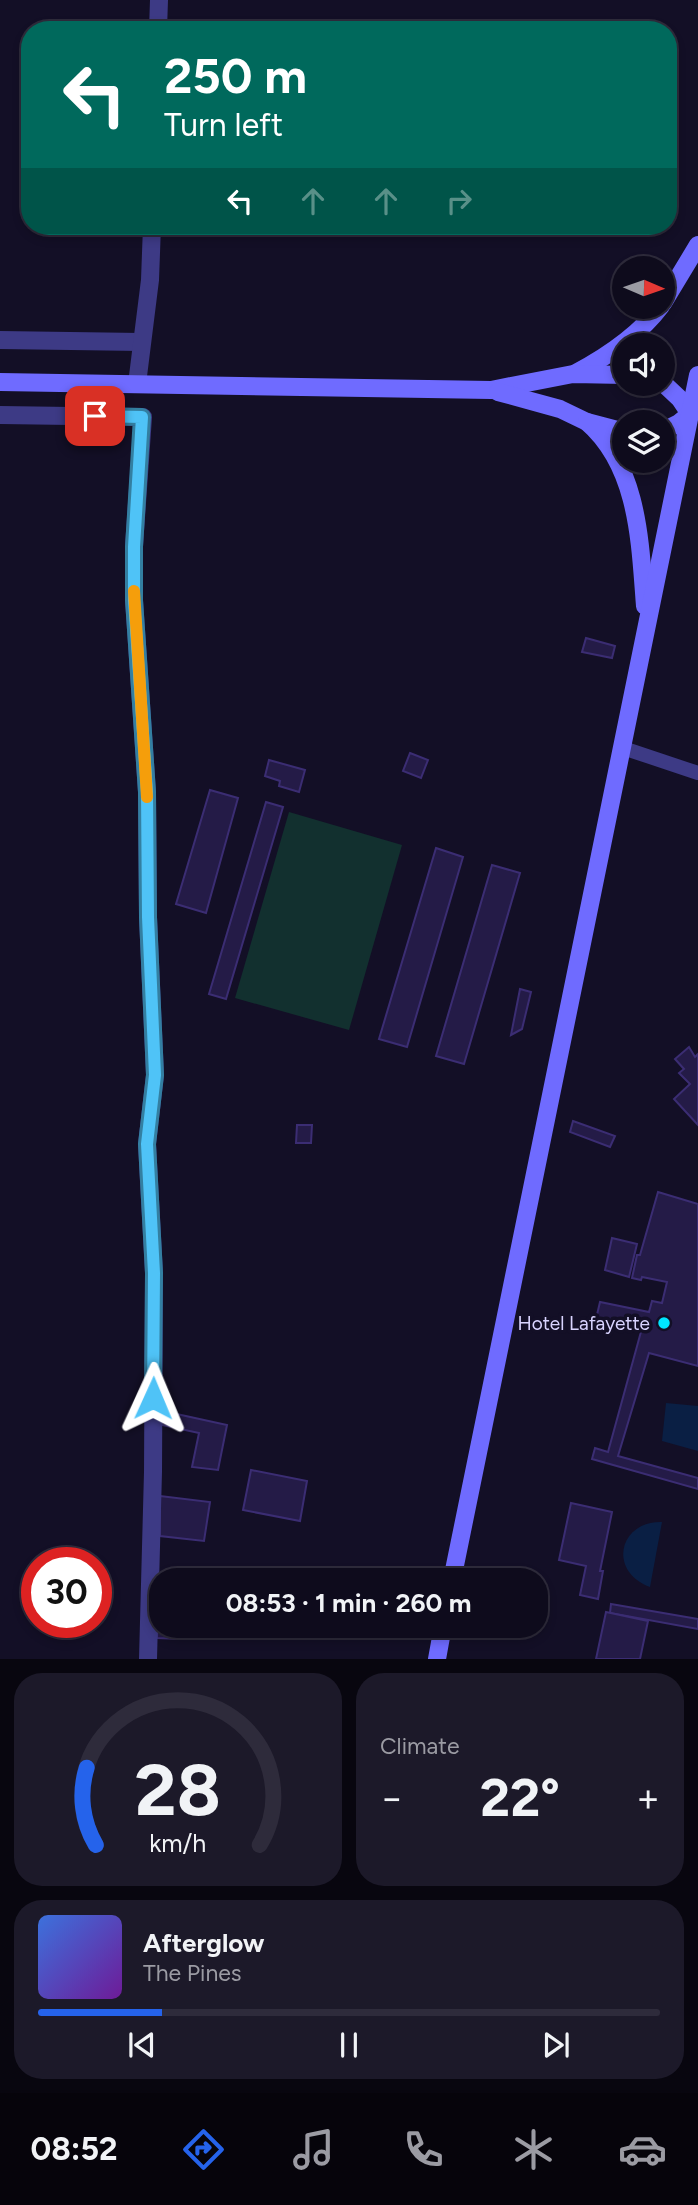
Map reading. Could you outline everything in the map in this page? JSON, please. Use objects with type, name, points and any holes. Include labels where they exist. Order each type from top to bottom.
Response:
[{"type":"street","points":[[158,21],[159,0]]},
{"type":"street","points":[[137,384],[150,280],[152,235]]},
{"type":"street","points":[[676,281],[698,245]]},
{"type":"street","points":[[573,374],[631,337],[648,319]]},
{"type":"street","points":[[0,340],[141,342]]},
{"type":"street","points":[[0,382],[491,390],[573,374],[612,375]]},
{"type":"street","points":[[454,1568],[698,375]]},
{"type":"street","points":[[491,390],[559,409],[587,422],[612,429]]},
{"type":"street","points":[[675,394],[690,414]]},
{"type":"street","points":[[675,425],[690,414]]},
{"type":"street","points":[[0,415],[142,417],[134,547],[134,600],[147,792],[148,917],[155,1075],[147,1144],[154,1273],[148,1659]]},
{"type":"street","points":[[587,422],[609,446],[628,487],[638,538],[647,627]]},
{"type":"street","points":[[437,1659],[441,1638]]},
{"type":"lane","points":[[623,748],[698,773]]},
{"type":"green space","points":[[289,812],[402,845],[349,1030],[235,998]]},
{"type":"water","points":[[666,1403],[698,1406],[698,1451],[662,1441]]},
{"type":"water","points":[[662,1522],[650,1587],[637,1580],[628,1570],[624,1560],[624,1548],[628,1538],[636,1530],[647,1524]]},
{"type":"building","points":[[586,638],[615,646],[612,658],[582,652]]},
{"type":"building","points":[[410,753],[428,760],[421,778],[403,771]]},
{"type":"building","points":[[269,760],[305,770],[299,792],[279,786],[280,781],[265,776]]},
{"type":"building","points":[[210,790],[238,798],[206,913],[176,904]]},
{"type":"building","points":[[266,802],[283,807],[226,999],[209,994]]},
{"type":"building","points":[[436,848],[463,857],[407,1047],[379,1039]]},
{"type":"building","points":[[492,865],[520,873],[464,1064],[436,1056]]},
{"type":"building","points":[[520,989],[531,992],[522,1029],[511,1035]]},
{"type":"building","points":[[689,1047],[695,1057],[698,1054],[698,1125],[674,1099],[690,1084],[679,1073],[684,1069],[675,1059]]},
{"type":"building","points":[[573,1121],[615,1136],[610,1147],[570,1132]]},
{"type":"building","points":[[297,1125],[312,1125],[311,1143],[296,1143]]},
{"type":"building","points":[[658,1192],[698,1204],[698,1366],[649,1353],[618,1456],[698,1478],[698,1489],[592,1459],[595,1448],[608,1452],[642,1328],[596,1319],[600,1302],[649,1312],[652,1301],[662,1303],[667,1282],[642,1277],[641,1280],[632,1278]]},
{"type":"building","points":[[612,1238],[637,1244],[629,1277],[605,1270]]},
{"type":"building","points":[[163,1411],[227,1425],[218,1470],[192,1467],[199,1433],[162,1425]]},
{"type":"building","points":[[251,1470],[307,1481],[300,1521],[243,1510]]},
{"type":"building","points":[[160,1496],[210,1502],[204,1541],[160,1536]]},
{"type":"building","points":[[571,1503],[612,1512],[600,1571],[603,1571],[598,1599],[580,1595],[586,1566],[559,1560]]},
{"type":"building","points":[[611,1604],[698,1619],[698,1629],[610,1613]]},
{"type":"building","points":[[606,1612],[648,1621],[640,1659],[596,1659]]},
{"type":"slow traffic","points":[[134,591],[147,797]]},
{"type":"place","name":"Hotel Lafayette","points":[[664,1323]]},
{"type":"route","points":[[95,416],[142,417],[134,547],[134,600],[147,792],[148,917],[155,1075],[147,1144],[154,1273],[153,1398]]}]
